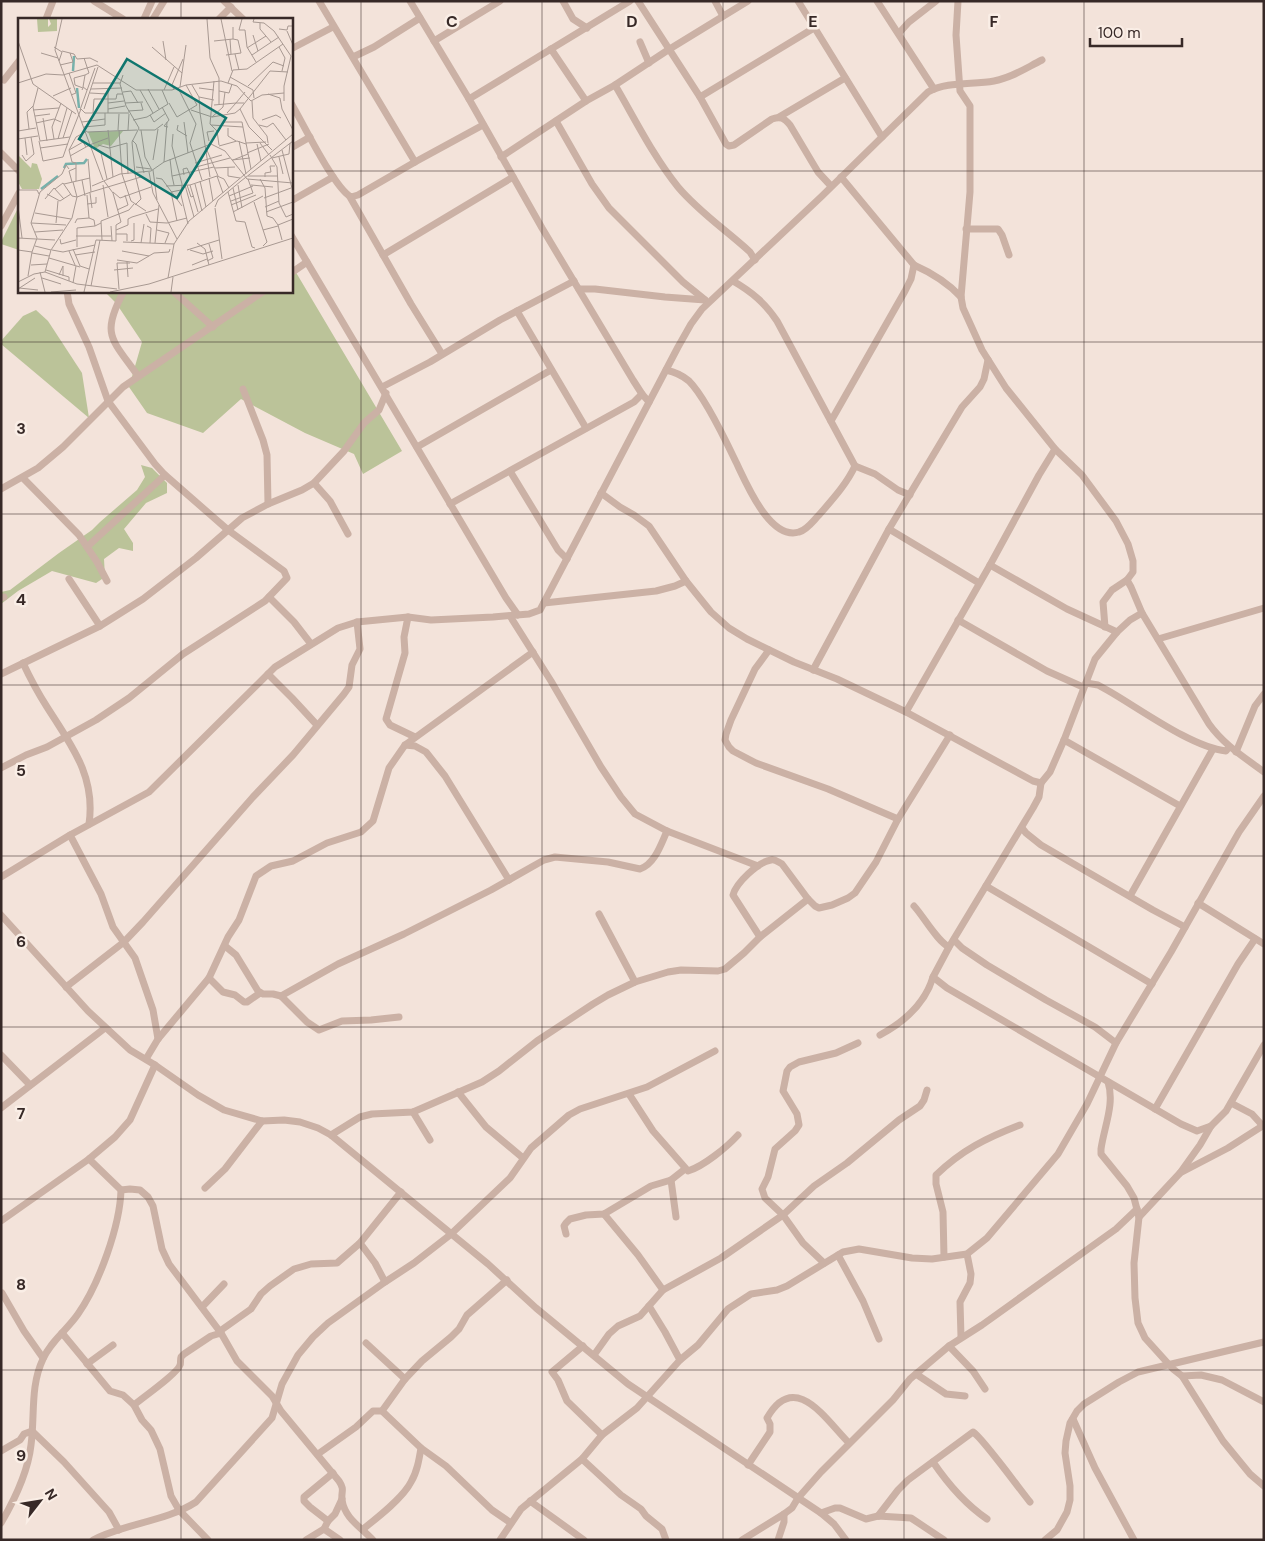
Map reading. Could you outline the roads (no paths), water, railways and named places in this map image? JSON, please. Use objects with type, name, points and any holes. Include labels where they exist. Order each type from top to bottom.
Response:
[{"type":"street","points":[[46,18],[53,1]]},
{"type":"street","points":[[94,1],[121,18]]},
{"type":"street","points":[[144,18],[152,1]]},
{"type":"street","points":[[154,18],[164,1]]},
{"type":"street","points":[[224,1],[242,18]]},
{"type":"street","points":[[319,1],[415,162]]},
{"type":"street","points":[[410,1],[574,281],[642,394],[649,402]]},
{"type":"street","points":[[434,41],[500,1]]},
{"type":"street","points":[[563,1],[573,19],[586,28]]},
{"type":"street","points":[[469,99],[630,1]]},
{"type":"street","points":[[638,1],[700,97],[719,134],[729,146],[734,145],[772,120],[845,78]]},
{"type":"street","points":[[715,1],[723,16]]},
{"type":"street","points":[[502,157],[586,101],[748,1]]},
{"type":"street","points":[[798,1],[882,137]]},
{"type":"street","points":[[877,1],[934,89]]},
{"type":"street","points":[[899,33],[908,22],[936,1]]},
{"type":"street","points":[[958,1],[956,35],[959,84],[962,94],[970,106],[970,174],[961,297],[967,318],[988,360],[1006,388],[1055,449],[1082,475],[1116,521],[1128,544],[1134,561],[1133,572],[1127,580],[1112,590],[1103,602],[1105,627]]},
{"type":"street","points":[[220,18],[231,7]]},
{"type":"street","points":[[353,57],[374,47],[420,18]]},
{"type":"street","points":[[292,48],[333,26]]},
{"type":"street","points":[[700,97],[814,28]]},
{"type":"street","points":[[640,42],[649,63]]},
{"type":"street","points":[[551,50],[586,101]]},
{"type":"street","points":[[1,877],[89,824],[136,801],[149,792],[275,667],[338,628],[357,622],[408,617],[436,620],[510,616],[536,613],[540,610],[666,370],[706,301],[732,281],[923,96],[934,89],[1006,78],[1042,60]]},
{"type":"street","points":[[2,80],[18,62]]},
{"type":"street","points":[[615,84],[672,179],[695,205],[750,252],[754,260]]},
{"type":"street","points":[[292,105],[333,177],[350,197],[382,255],[442,354]]},
{"type":"street","points":[[779,117],[790,125],[818,172],[831,186]]},
{"type":"street","points":[[556,121],[592,184],[609,208],[683,282],[706,301]]},
{"type":"street","points":[[350,197],[358,195],[483,125]]},
{"type":"street","points":[[292,147],[310,137]]},
{"type":"street","points":[[1,153],[18,170]]},
{"type":"street","points":[[292,200],[333,177]]},
{"type":"street","points":[[382,255],[513,177]]},
{"type":"street","points":[[841,177],[914,264],[940,278],[961,297]]},
{"type":"street","points":[[1,226],[18,195]]},
{"type":"street","points":[[966,229],[998,229],[1002,235],[1008,255]]},
{"type":"street","points":[[292,237],[506,598],[518,615]]},
{"type":"street","points":[[292,271],[307,262]]},
{"type":"street","points":[[831,421],[905,291],[911,279],[914,264]]},
{"type":"street","points":[[1,664],[4,672],[100,626],[143,599],[196,558],[242,518],[314,483],[344,451],[364,423],[379,410],[384,390],[442,354],[574,281]]},
{"type":"street","points":[[732,281],[751,291],[777,320],[855,466],[875,474],[898,490],[910,495]]},
{"type":"street","points":[[579,289],[706,301]]},
{"type":"street","points":[[1,768],[47,747],[96,720],[129,698],[183,654],[268,597],[287,578],[286,574],[242,538],[228,530],[165,475],[108,401],[89,347],[69,304],[67,292]]},
{"type":"street","points":[[124,292],[111,320],[111,336],[138,376]]},
{"type":"street","points":[[174,292],[213,327]]},
{"type":"street","points":[[1,489],[23,478],[63,447],[108,401],[138,376],[263,292]]},
{"type":"street","points":[[517,311],[586,428]]},
{"type":"street","points":[[813,670],[889,529],[962,407],[980,387],[984,379],[988,360]]},
{"type":"street","points":[[417,447],[551,370]]},
{"type":"street","points":[[666,370],[678,373],[693,385],[720,432],[753,497],[770,520],[784,530],[797,533],[806,528],[843,487],[855,466]]},
{"type":"street","points":[[243,389],[267,455],[268,504]]},
{"type":"street","points":[[450,504],[634,402],[642,394]]},
{"type":"street","points":[[906,712],[1055,449]]},
{"type":"street","points":[[510,472],[558,550],[567,559]]},
{"type":"street","points":[[87,547],[165,475]]},
{"type":"street","points":[[23,478],[68,524],[87,547],[107,582]]},
{"type":"street","points":[[314,483],[330,501],[348,534]]},
{"type":"street","points":[[601,493],[649,526],[686,580],[720,620],[748,639],[906,712],[1033,781],[1041,783]]},
{"type":"street","points":[[889,529],[979,583]]},
{"type":"street","points":[[990,565],[1067,609],[1117,632]]},
{"type":"street","points":[[69,579],[100,626]]},
{"type":"street","points":[[544,603],[656,591],[675,586],[686,580]]},
{"type":"street","points":[[1127,580],[1132,587],[1142,613],[1216,734],[1229,747],[1264,772]]},
{"type":"street","points":[[268,597],[294,622],[310,644]]},
{"type":"street","points":[[1158,639],[1264,608]]},
{"type":"street","points":[[880,1035],[901,1021],[925,996],[949,947],[1039,797],[1041,783],[1050,772],[1064,740],[1095,659],[1117,632],[1130,620],[1142,613]]},
{"type":"street","points":[[510,616],[621,797],[635,814],[667,832],[758,866]]},
{"type":"street","points":[[408,617],[404,637],[405,653],[386,719],[390,725],[415,737]]},
{"type":"street","points":[[958,620],[1047,671],[1084,685],[1098,685],[1188,738],[1213,749],[1226,751],[1229,747]]},
{"type":"street","points":[[66,987],[124,942],[293,756],[349,687],[352,665],[360,649],[357,622]]},
{"type":"street","points":[[769,650],[755,669],[731,720],[726,734],[729,747],[756,763],[828,789],[898,819]]},
{"type":"street","points":[[146,1059],[158,1038],[209,978],[226,946],[231,932],[239,920],[256,876],[271,866],[293,861],[327,843],[361,832],[370,825],[376,813],[389,768],[405,745],[533,652]]},
{"type":"street","points":[[23,663],[79,758],[90,803],[89,824]]},
{"type":"street","points":[[268,674],[317,725]]},
{"type":"street","points":[[1236,752],[1249,718],[1259,699],[1264,694]]},
{"type":"street","points":[[760,937],[733,895],[736,887],[758,866],[771,860],[777,860],[808,899],[819,908],[843,901],[855,893],[876,862],[898,819],[950,735]]},
{"type":"street","points":[[1064,740],[1180,806]]},
{"type":"street","points":[[405,745],[422,749],[440,769],[509,880]]},
{"type":"street","points":[[1130,896],[1213,749]]},
{"type":"street","points":[[500,1540],[521,1509],[582,1458],[602,1435],[636,1408],[680,1360],[698,1345],[723,1315],[751,1294],[777,1290],[787,1286],[842,1252],[859,1249],[912,1258],[944,1257],[967,1254],[987,1238],[1058,1154],[1078,1123],[1116,1043],[1248,816],[1264,795]]},
{"type":"street","points":[[1022,828],[1041,845],[1185,927]]},
{"type":"street","points":[[281,996],[338,964],[404,934],[509,880],[535,864],[555,858],[608,862],[640,869],[648,866],[667,832]]},
{"type":"street","points":[[70,835],[101,894],[113,927],[135,958],[148,992],[156,1021],[158,1038]]},
{"type":"street","points":[[986,886],[1152,984]]},
{"type":"street","points":[[331,1135],[360,1117],[372,1114],[413,1112],[491,1077],[537,1041],[608,995],[635,982],[659,974],[681,970],[718,971],[732,964],[760,937],[808,899]]},
{"type":"street","points":[[1198,903],[1264,944]]},
{"type":"street","points":[[914,906],[926,919],[938,938],[949,947]]},
{"type":"street","points":[[598,914],[635,982]]},
{"type":"street","points":[[1,915],[66,987],[130,1050],[155,1065],[198,1096],[224,1110],[262,1120],[300,1122],[331,1135],[507,1280],[536,1308],[628,1384],[648,1395],[821,1513],[834,1524],[846,1540]]},
{"type":"street","points":[[1155,1109],[1238,964],[1255,939]]},
{"type":"street","points":[[954,940],[962,948],[987,965],[1095,1027],[1116,1043]]},
{"type":"street","points":[[226,946],[236,955],[260,993],[281,996],[307,1022],[319,1030],[342,1021],[371,1020],[399,1016]]},
{"type":"street","points":[[933,977],[947,988],[1190,1129],[1197,1131],[1211,1126]]},
{"type":"street","points":[[209,978],[223,992],[235,995],[244,1002],[260,993]]},
{"type":"street","points":[[1,1108],[30,1084],[60,1064],[106,1028]]},
{"type":"street","points":[[824,1263],[803,1243],[762,1192],[775,1149],[795,1132],[799,1124],[797,1114],[784,1091],[787,1071],[794,1064],[836,1053],[858,1044]]},
{"type":"street","points":[[742,1540],[792,1508],[798,1498],[916,1374],[949,1346],[982,1325],[1138,1213],[1180,1173],[1211,1126],[1232,1103],[1264,1045]]},
{"type":"street","points":[[93,1540],[179,1510],[196,1502],[272,1418],[282,1384],[298,1355],[313,1337],[333,1319],[414,1263],[450,1234],[510,1178],[531,1148],[553,1131],[563,1120],[575,1111],[647,1087],[715,1051]]},
{"type":"street","points":[[1,1055],[30,1084]]},
{"type":"street","points":[[1,1221],[89,1159],[124,1128],[130,1120],[155,1065]]},
{"type":"street","points":[[1108,1082],[1111,1092],[1111,1103],[1103,1134],[1101,1154],[1127,1186],[1134,1198],[1138,1213],[1134,1263],[1138,1323],[1145,1338],[1182,1376],[1223,1441],[1250,1474],[1264,1486]]},
{"type":"street","points":[[594,1355],[609,1334],[618,1326],[640,1316],[663,1290],[722,1258],[783,1216],[814,1186],[847,1163],[899,1120],[920,1106],[927,1090]]},
{"type":"street","points":[[458,1092],[486,1127],[523,1158]]},
{"type":"street","points":[[629,1094],[653,1131],[688,1171],[694,1169],[738,1135]]},
{"type":"street","points":[[1180,1173],[1212,1157],[1263,1125],[1252,1114],[1232,1103]]},
{"type":"street","points":[[413,1112],[430,1140]]},
{"type":"street","points":[[205,1188],[225,1169],[262,1120]]},
{"type":"street","points":[[944,1257],[943,1212],[936,1184],[936,1175],[972,1146],[988,1137],[1020,1125]]},
{"type":"street","points":[[1,1523],[27,1467],[32,1443],[36,1378],[43,1358],[83,1306],[114,1235],[121,1202],[121,1190],[89,1159]]},
{"type":"street","points":[[566,1234],[564,1226],[570,1219],[586,1215],[604,1214],[651,1186],[671,1180],[685,1169]]},
{"type":"street","points":[[671,1180],[676,1217]]},
{"type":"street","points":[[121,1190],[140,1190],[148,1197],[152,1206],[162,1249],[169,1264],[220,1332],[237,1361],[272,1396],[343,1487],[342,1499],[335,1514],[328,1520],[324,1530],[306,1540]]},
{"type":"street","points":[[134,1404],[164,1382],[180,1366],[181,1357],[184,1354],[220,1332],[251,1309],[261,1294],[294,1269],[311,1264],[337,1263],[360,1243],[400,1192]]},
{"type":"street","points":[[604,1214],[638,1255],[663,1290]]},
{"type":"street","points":[[360,1243],[375,1263],[385,1282]]},
{"type":"street","points":[[961,1337],[960,1302],[970,1283],[971,1274],[967,1254]]},
{"type":"street","points":[[838,1255],[849,1272],[879,1339]]},
{"type":"street","points":[[382,1411],[405,1379],[422,1361],[459,1329],[467,1315],[507,1280]]},
{"type":"street","points":[[202,1307],[224,1284]]},
{"type":"street","points":[[2,1293],[24,1331],[43,1358]]},
{"type":"street","points":[[1,1310],[8,1304]]},
{"type":"street","points":[[649,1306],[680,1360]]},
{"type":"street","points":[[62,1333],[110,1391],[123,1395],[134,1404],[142,1420],[151,1430],[160,1449],[168,1487],[179,1510],[207,1540]]},
{"type":"street","points":[[1045,1540],[1063,1520],[1070,1500],[1065,1453],[1066,1441],[1073,1419],[1077,1411],[1084,1404],[1138,1372],[1264,1342]]},
{"type":"street","points":[[366,1343],[405,1379]]},
{"type":"street","points":[[87,1364],[113,1345]]},
{"type":"street","points":[[583,1346],[552,1372],[561,1385],[567,1401],[602,1435]]},
{"type":"street","points":[[949,1346],[973,1371],[985,1389]]},
{"type":"street","points":[[916,1374],[927,1379],[932,1386],[946,1394],[965,1396]]},
{"type":"street","points":[[1182,1376],[1201,1375],[1222,1380],[1264,1402]]},
{"type":"street","points":[[748,1464],[770,1432],[770,1424],[767,1418],[770,1413],[781,1401],[790,1397],[797,1397],[808,1402],[850,1443]]},
{"type":"street","points":[[318,1454],[356,1427],[373,1411],[382,1411],[421,1448],[446,1466],[492,1510],[511,1523]]},
{"type":"street","points":[[1073,1419],[1095,1468],[1134,1540]]},
{"type":"street","points":[[2,1449],[20,1440],[24,1434],[32,1431]]},
{"type":"street","points":[[32,1431],[64,1462],[109,1512],[119,1530]]},
{"type":"street","points":[[878,1516],[902,1486],[970,1434],[975,1433],[982,1439],[1030,1502]]},
{"type":"street","points":[[363,1529],[382,1514],[410,1484],[418,1465],[421,1448]]},
{"type":"street","points":[[582,1458],[621,1495],[641,1509],[646,1516],[662,1529],[666,1540]]},
{"type":"street","points":[[933,1462],[966,1503],[987,1519]]},
{"type":"street","points":[[328,1520],[310,1508],[304,1501],[304,1497],[333,1473]]},
{"type":"street","points":[[342,1499],[350,1518],[373,1540]]},
{"type":"street","points":[[530,1501],[584,1540]]},
{"type":"street","points":[[821,1513],[840,1508],[866,1519],[878,1516],[916,1519],[944,1540]]},
{"type":"street","points":[[778,1540],[784,1522],[784,1514]]},
{"type":"street","points":[[324,1530],[340,1540]]}]
